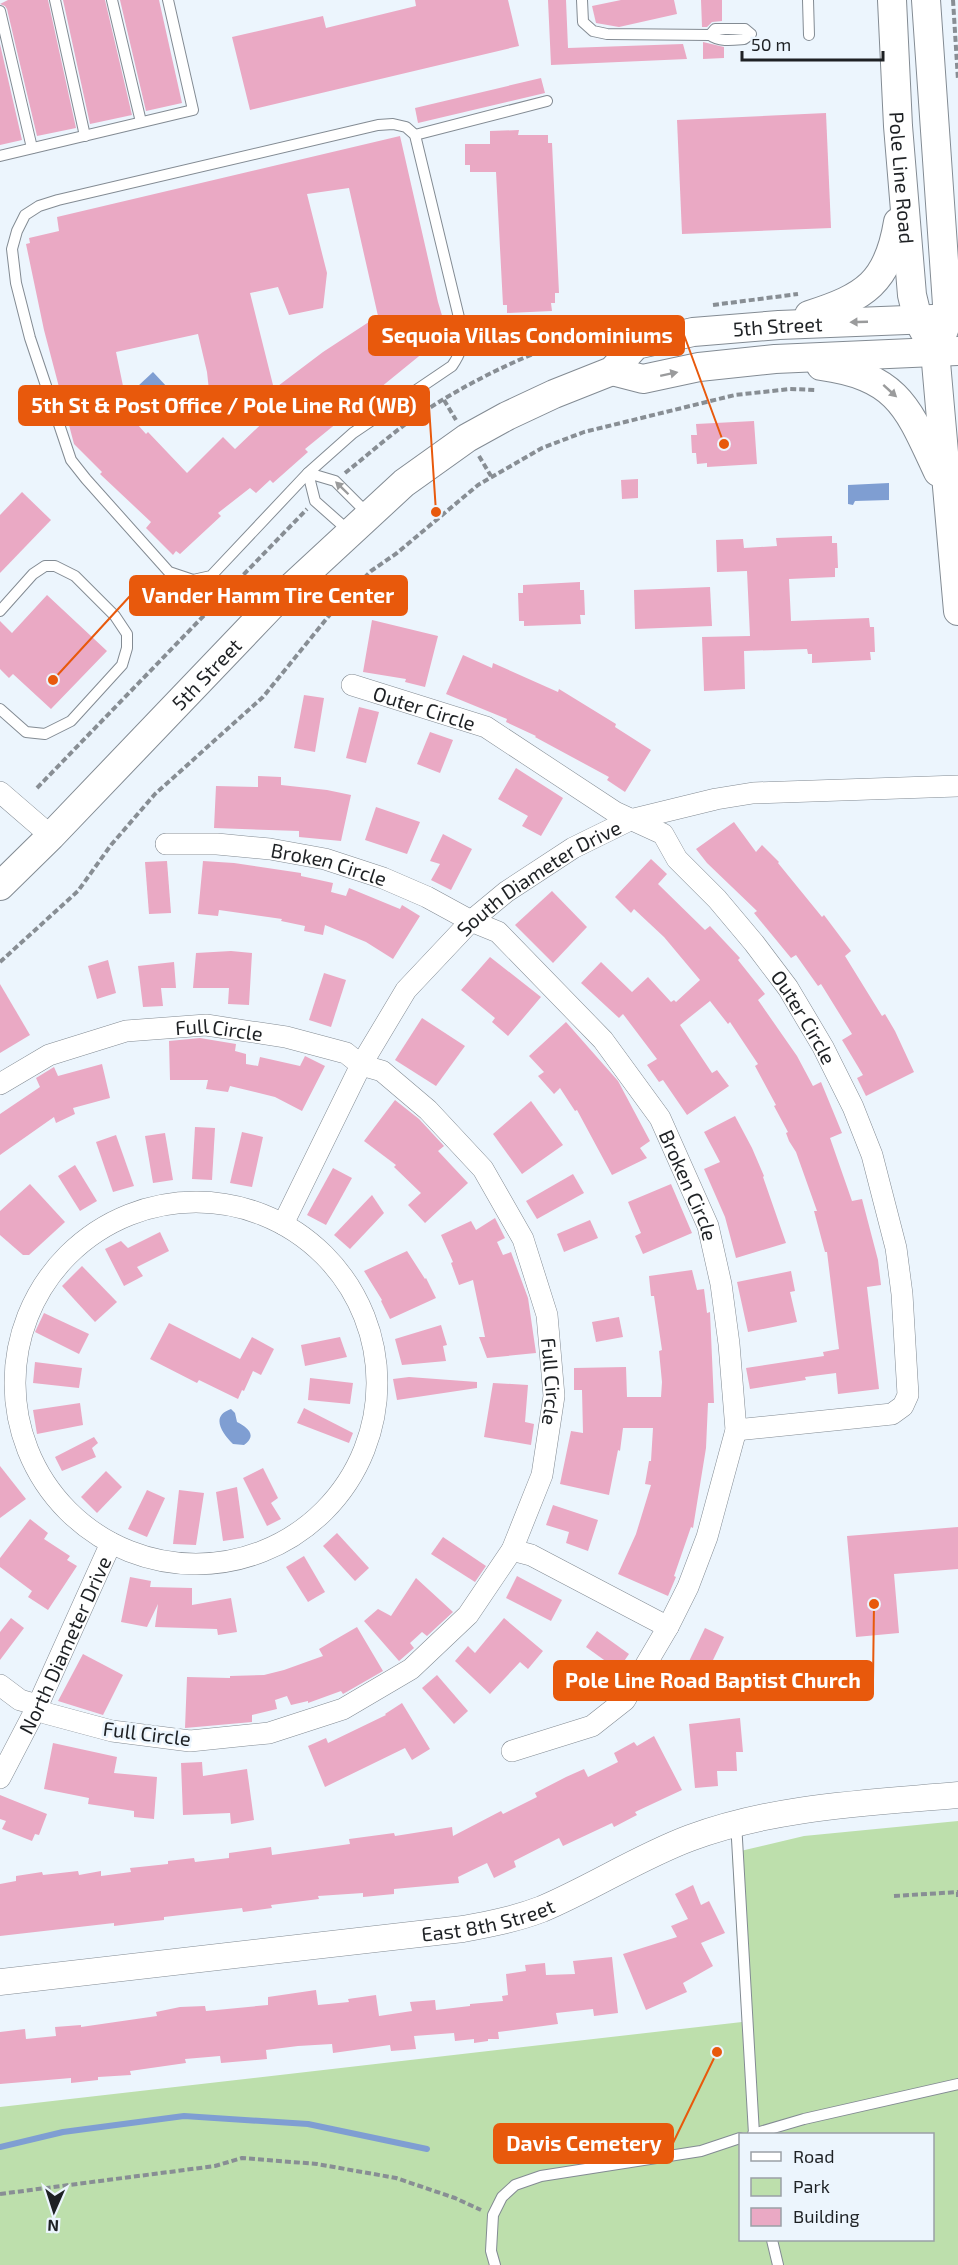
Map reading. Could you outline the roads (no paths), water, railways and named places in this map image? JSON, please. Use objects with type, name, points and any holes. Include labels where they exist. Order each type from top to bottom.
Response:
[{"type":"main road","name":"Pole Line Road","points":[[892,0],[903,194],[912,289],[918,320],[946,351]]},
{"type":"main road","name":"Pole Line Road","points":[[926,0],[940,189],[953,319],[946,351],[946,488],[957,556],[958,611]]},
{"type":"main road","points":[[893,33],[905,33],[911,38],[916,117],[922,136],[937,151]]},
{"type":"main road","points":[[940,189],[958,250]]},
{"type":"main road","points":[[779,325],[842,305],[877,280],[893,248],[903,194]]},
{"type":"main road","name":"5th Street","points":[[0,886],[51,836],[271,606],[404,483],[467,438],[544,398],[612,371],[636,345],[693,332],[779,325],[953,319]]},
{"type":"main road","name":"5th Street","points":[[612,371],[643,379],[699,367],[775,359],[946,351]]},
{"type":"main road","points":[[775,359],[838,368],[881,383],[900,400],[910,413],[946,488]]},
{"type":"street","name":"Outer Circle","points":[[352,684],[486,728],[630,820],[663,834],[677,859],[724,908],[788,988],[823,1047],[857,1116],[872,1155],[896,1248],[902,1294],[908,1395],[903,1407],[892,1414],[736,1430]]},
{"type":"street","name":"South Diameter Drive","points":[[283,1224],[361,1065],[406,990],[471,921],[506,892],[573,849],[630,820],[716,799],[753,793],[958,786]]},
{"type":"street","points":[[0,792],[51,836]]},
{"type":"street","name":"Broken Circle","points":[[166,844],[217,844],[270,849],[324,859],[383,878],[498,932],[603,1040],[660,1118],[708,1226],[723,1304],[736,1430],[707,1537],[688,1587],[668,1627],[625,1700],[592,1726],[512,1751]]},
{"type":"street","name":"Full Circle","points":[[0,1084],[49,1055],[126,1031],[206,1025],[286,1036],[346,1053],[361,1065],[382,1071],[428,1110],[483,1169],[524,1239],[547,1315],[554,1396],[542,1475],[512,1550],[468,1615],[411,1669],[343,1709],[268,1733],[190,1741],[112,1731],[45,1713],[38,1705],[20,1700],[0,1685]]},
{"type":"street","points":[[181,1203],[216,1203],[251,1211],[283,1224],[307,1239],[328,1258],[346,1280],[366,1319],[377,1362],[377,1405],[366,1448],[346,1486],[317,1519],[280,1544],[239,1560],[196,1565],[152,1559],[111,1544],[76,1519],[48,1488],[27,1451],[16,1410],[15,1368],[23,1326],[41,1288],[76,1248],[101,1229],[140,1211],[181,1203]]},
{"type":"street","name":"North Diameter Drive","points":[[0,1778],[38,1705],[111,1544]]},
{"type":"street","points":[[512,1550],[531,1555],[668,1627]]},
{"type":"street","name":"East 8th Street","points":[[0,1982],[463,1929],[506,1922],[543,1909],[687,1839],[736,1822],[790,1811],[958,1795]]},
{"type":"lane","points":[[54,0],[86,135]]},
{"type":"lane","points":[[112,0],[141,122]]},
{"type":"lane","points":[[0,156],[193,110],[168,0]]},
{"type":"lane","points":[[582,0],[584,22],[593,31],[607,34],[710,35]]},
{"type":"lane","points":[[808,0],[809,35]]},
{"type":"lane","points":[[0,11],[32,148]]},
{"type":"lane","points":[[415,135],[547,101]]},
{"type":"lane","points":[[393,124],[406,127],[415,135],[462,330],[463,345],[452,366],[353,433],[308,473],[210,576],[193,580],[170,572],[71,460],[30,338],[16,283],[12,249],[17,231],[26,215],[39,206],[58,200],[378,125],[393,124]]},
{"type":"lane","points":[[308,473],[335,481],[360,524]]},
{"type":"lane","points":[[308,473],[315,501],[360,524]]},
{"type":"lane","points":[[0,611],[33,574],[45,566],[55,566],[75,576],[116,616],[127,634],[127,648],[122,665],[71,721],[45,734],[26,732],[0,710]]},
{"type":"lane","points":[[736,1822],[753,2133]]},
{"type":"lane","points":[[756,2133],[804,2119],[958,2084]]},
{"type":"lane","points":[[495,2265],[491,2252],[493,2215],[502,2197],[515,2185],[541,2176],[701,2151],[739,2139]]},
{"type":"lane","points":[[772,2241],[778,2265]]},
{"type":"water","points":[[153,372],[183,404],[167,419],[137,387]]},
{"type":"water","points":[[889,483],[889,500],[855,501],[853,505],[848,504],[848,485]]},
{"type":"water","points":[[231,1409],[235,1413],[237,1422],[250,1432],[250,1438],[244,1445],[233,1444],[220,1425],[221,1416]]},
{"type":"waterway","points":[[0,2147],[63,2132],[184,2116],[308,2124],[427,2149]]},
{"type":"place","name":"Sequoia Villas Condominiums","points":[[724,444]]},
{"type":"place","name":"5th St & Post Office / Pole Line Rd (WB)","points":[[436,512]]},
{"type":"place","name":"Vander Hamm Tire Center","points":[[53,680]]},
{"type":"place","name":"Pole Line Road Baptist Church","points":[[874,1604]]},
{"type":"place","name":"Davis Cemetery","points":[[717,2052]]}]
